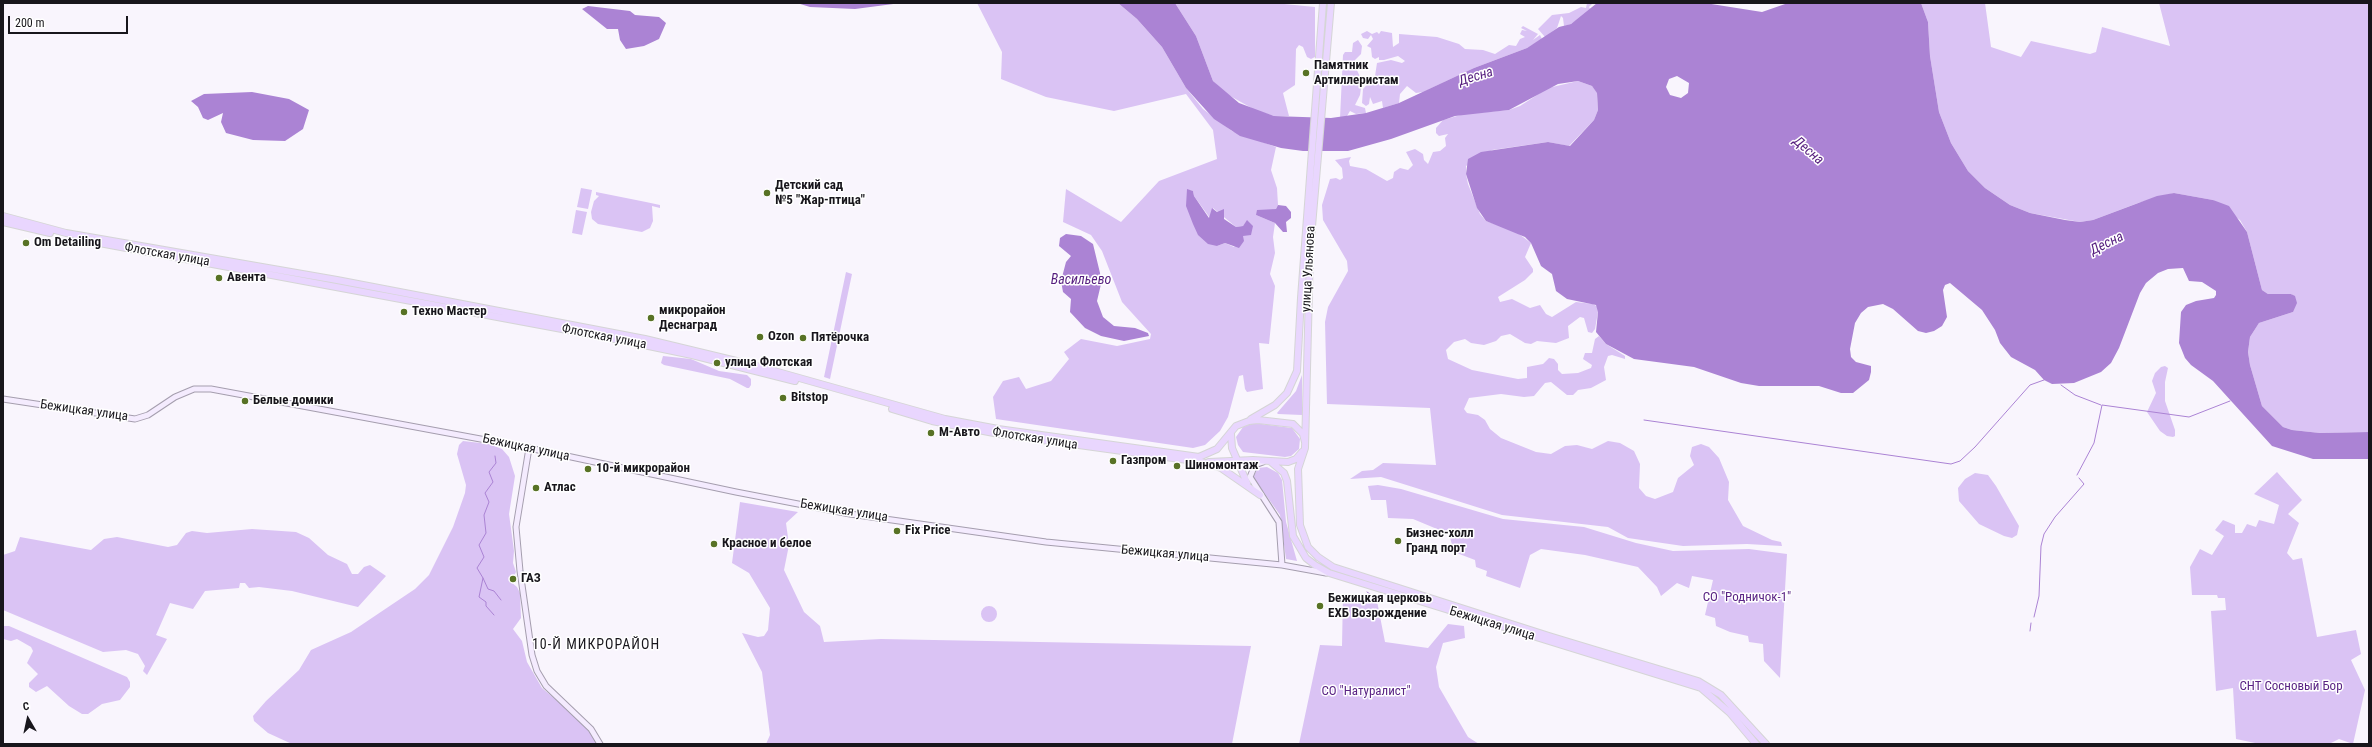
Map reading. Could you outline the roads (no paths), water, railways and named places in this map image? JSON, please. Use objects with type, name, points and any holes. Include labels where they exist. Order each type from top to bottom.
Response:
[{"type":"main road","name":"улица Ульянова","points":[[1320,90],[1323,3]]},
{"type":"main road","name":"улица Ульянова","points":[[1297,371],[1320,90],[1331,3]]},
{"type":"main road","name":"Флотская улица","points":[[3,216],[66,233],[337,280],[645,339],[753,365],[945,419],[998,429],[1193,456],[1212,453],[1222,445],[1236,426],[1249,421],[1275,405],[1287,393],[1297,371]]},
{"type":"main road","name":"Флотская улица","points":[[3,222],[70,238],[343,286],[692,355],[788,379],[932,421],[965,428],[1202,462]]},
{"type":"main road","name":"улица Ульянова","points":[[1302,535],[1300,525],[1298,469],[1305,445],[1307,250]]},
{"type":"main road","points":[[1202,462],[1292,460],[1301,454],[1305,445],[1303,434],[1293,424],[1249,421]]},
{"type":"main road","points":[[1232,432],[1232,448],[1236,461],[1248,485]]},
{"type":"main road","points":[[1232,448],[1241,456],[1253,460]]},
{"type":"main road","points":[[1268,461],[1284,472],[1287,481],[1291,525],[1299,548],[1315,565],[1329,573]]},
{"type":"main road","points":[[1202,462],[1221,468],[1248,485],[1260,495]]},
{"type":"main road","name":"Бежицкая улица","points":[[1302,535],[1313,553],[1333,566],[1701,682],[1721,695],[1766,744]]},
{"type":"main road","name":"Бежицкая улица","points":[[1329,573],[1697,686],[1709,693],[1730,713],[1756,744]]},
{"type":"street","name":"Бежицкая улица","points":[[3,399],[135,419],[148,415],[175,397],[194,389],[206,388],[529,448],[736,492],[850,514],[1046,542],[1282,565],[1329,573]]},
{"type":"street","points":[[529,448],[516,527],[520,571],[532,656],[537,671],[546,686],[591,729],[600,744]]},
{"type":"street","points":[[1268,461],[1255,465],[1250,473],[1251,480],[1279,522],[1282,565]]},
{"type":"water","points":[[797,3],[901,3],[855,9],[810,7]]},
{"type":"water","name":"Десна","points":[[1118,3],[1175,3],[1196,36],[1213,81],[1239,103],[1274,116],[1331,118],[1366,113],[1399,103],[1474,68],[1527,48],[1559,27],[1571,24],[1597,3],[1705,3],[1762,12],[1788,3],[1921,3],[1928,22],[1930,56],[1939,112],[1951,143],[1968,171],[1985,188],[2010,205],[2030,213],[2065,220],[2080,222],[2093,220],[2157,196],[2174,193],[2213,200],[2229,206],[2247,232],[2262,290],[2268,294],[2291,294],[2295,296],[2297,303],[2293,312],[2259,323],[2250,337],[2248,352],[2250,365],[2262,406],[2283,427],[2292,430],[2320,433],[2369,432],[2369,459],[2313,459],[2272,446],[2213,381],[2191,365],[2185,358],[2179,343],[2181,312],[2186,305],[2196,301],[2214,298],[2216,291],[2202,282],[2189,281],[2183,268],[2168,269],[2158,273],[2146,283],[2140,293],[2119,348],[2111,363],[2101,372],[2074,383],[2052,384],[2044,380],[2035,370],[2011,357],[2000,343],[1995,330],[1982,310],[1950,283],[1945,285],[1943,290],[1947,317],[1942,326],[1934,331],[1926,333],[1918,331],[1893,309],[1883,304],[1868,307],[1861,313],[1855,323],[1850,349],[1851,357],[1856,362],[1871,366],[1871,372],[1869,380],[1853,393],[1841,393],[1819,386],[1759,386],[1741,383],[1694,367],[1634,359],[1606,344],[1596,332],[1598,312],[1596,305],[1567,299],[1556,291],[1552,274],[1541,266],[1531,243],[1525,237],[1486,221],[1477,208],[1466,174],[1468,159],[1481,152],[1548,142],[1570,146],[1594,120],[1598,110],[1597,93],[1592,86],[1578,81],[1558,84],[1509,110],[1455,116],[1391,139],[1348,151],[1303,151],[1281,148],[1240,136],[1214,119],[1186,88],[1162,47],[1137,19]],"holes":[[[1677,76],[1689,83],[1688,93],[1681,98],[1670,95],[1666,87],[1669,79]]]},
{"type":"water","points":[[588,6],[630,11],[635,15],[659,17],[666,23],[659,39],[644,46],[626,49],[620,40],[618,29],[607,29],[582,9]]},
{"type":"water","points":[[252,92],[289,99],[309,110],[303,129],[285,141],[253,140],[226,133],[221,122],[223,113],[208,120],[203,118],[198,107],[191,101],[204,94]]},
{"type":"water","points":[[1187,189],[1193,191],[1194,196],[1209,218],[1212,208],[1217,212],[1224,209],[1224,219],[1236,227],[1243,226],[1247,220],[1253,226],[1251,235],[1243,236],[1244,241],[1239,248],[1225,243],[1217,246],[1208,244],[1198,235],[1186,206]]},
{"type":"water","points":[[1278,205],[1286,206],[1291,212],[1291,218],[1286,222],[1287,232],[1283,232],[1275,223],[1256,215],[1257,210],[1276,209]]},
{"type":"water","name":"Васильево","points":[[1066,234],[1081,236],[1093,244],[1101,284],[1097,301],[1103,317],[1114,326],[1135,328],[1148,333],[1149,336],[1124,341],[1101,336],[1085,328],[1070,312],[1071,299],[1063,292],[1061,281],[1066,262],[1071,256],[1059,246],[1060,238]]},
{"type":"waterway","points":[[1644,420],[1951,464],[1960,461],[1975,447],[2030,385],[2044,380]]},
{"type":"waterway","points":[[2061,385],[2075,395],[2101,405]]},
{"type":"waterway","points":[[2077,475],[2094,443],[2102,405],[2189,417],[2230,401]]},
{"type":"waterway","points":[[494,615],[486,606],[486,602],[479,597],[483,578],[477,568],[484,557],[479,545],[486,533],[484,515],[489,502],[485,493],[493,482],[489,472],[496,463],[495,456]]},
{"type":"waterway","points":[[2034,617],[2039,596],[2041,546],[2044,534],[2055,517],[2084,484],[2079,478]]},
{"type":"waterway","points":[[483,578],[488,589],[494,591],[501,600]]},
{"type":"waterway","points":[[1367,592],[1382,602]]},
{"type":"waterway","points":[[2030,631],[2031,623]]},
{"type":"place","name":"Памятник Артиллеристам","points":[[1306,73]]},
{"type":"place","name":"Детский сад №5 \"Жар-птица\"","points":[[767,193]]},
{"type":"place","name":"Om Detailing","points":[[26,243]]},
{"type":"place","name":"Авента","points":[[219,278]]},
{"type":"place","name":"Техно Мастер","points":[[404,312]]},
{"type":"place","name":"микрорайон Деснаград","points":[[651,318]]},
{"type":"place","name":"Ozon","points":[[760,337]]},
{"type":"place","name":"Пятёрочка","points":[[803,338]]},
{"type":"place","name":"улица Флотская","points":[[717,363]]},
{"type":"place","name":"Bitstop","points":[[783,398]]},
{"type":"place","name":"Белые домики","points":[[245,401]]},
{"type":"place","name":"М-Авто","points":[[931,433]]},
{"type":"place","name":"Газпром","points":[[1113,461]]},
{"type":"place","name":"Шиномонтаж","points":[[1177,466]]},
{"type":"place","name":"10-й микрорайон","points":[[588,469]]},
{"type":"place","name":"Атлас","points":[[536,488]]},
{"type":"place","name":"Fix Price","points":[[897,531]]},
{"type":"place","name":"Бизнес-холл Гранд порт","points":[[1398,541]]},
{"type":"place","name":"Красное и белое","points":[[714,544]]},
{"type":"place","name":"ГАЗ","points":[[513,579]]},
{"type":"place","name":"Бежицкая церковь ЕХБ Возрождение","points":[[1320,606]]},
{"type":"district","name":"10-Й МИКРОРАЙОН","points":[[596,645]]},
{"type":"park label","name":"СО \"Родничок-1\"","points":[[1747,598]]},
{"type":"park label","name":"СНТ Сосновый Бор","points":[[2291,687]]},
{"type":"park label","name":"СО \"Натуралист\"","points":[[1366,692]]}]
